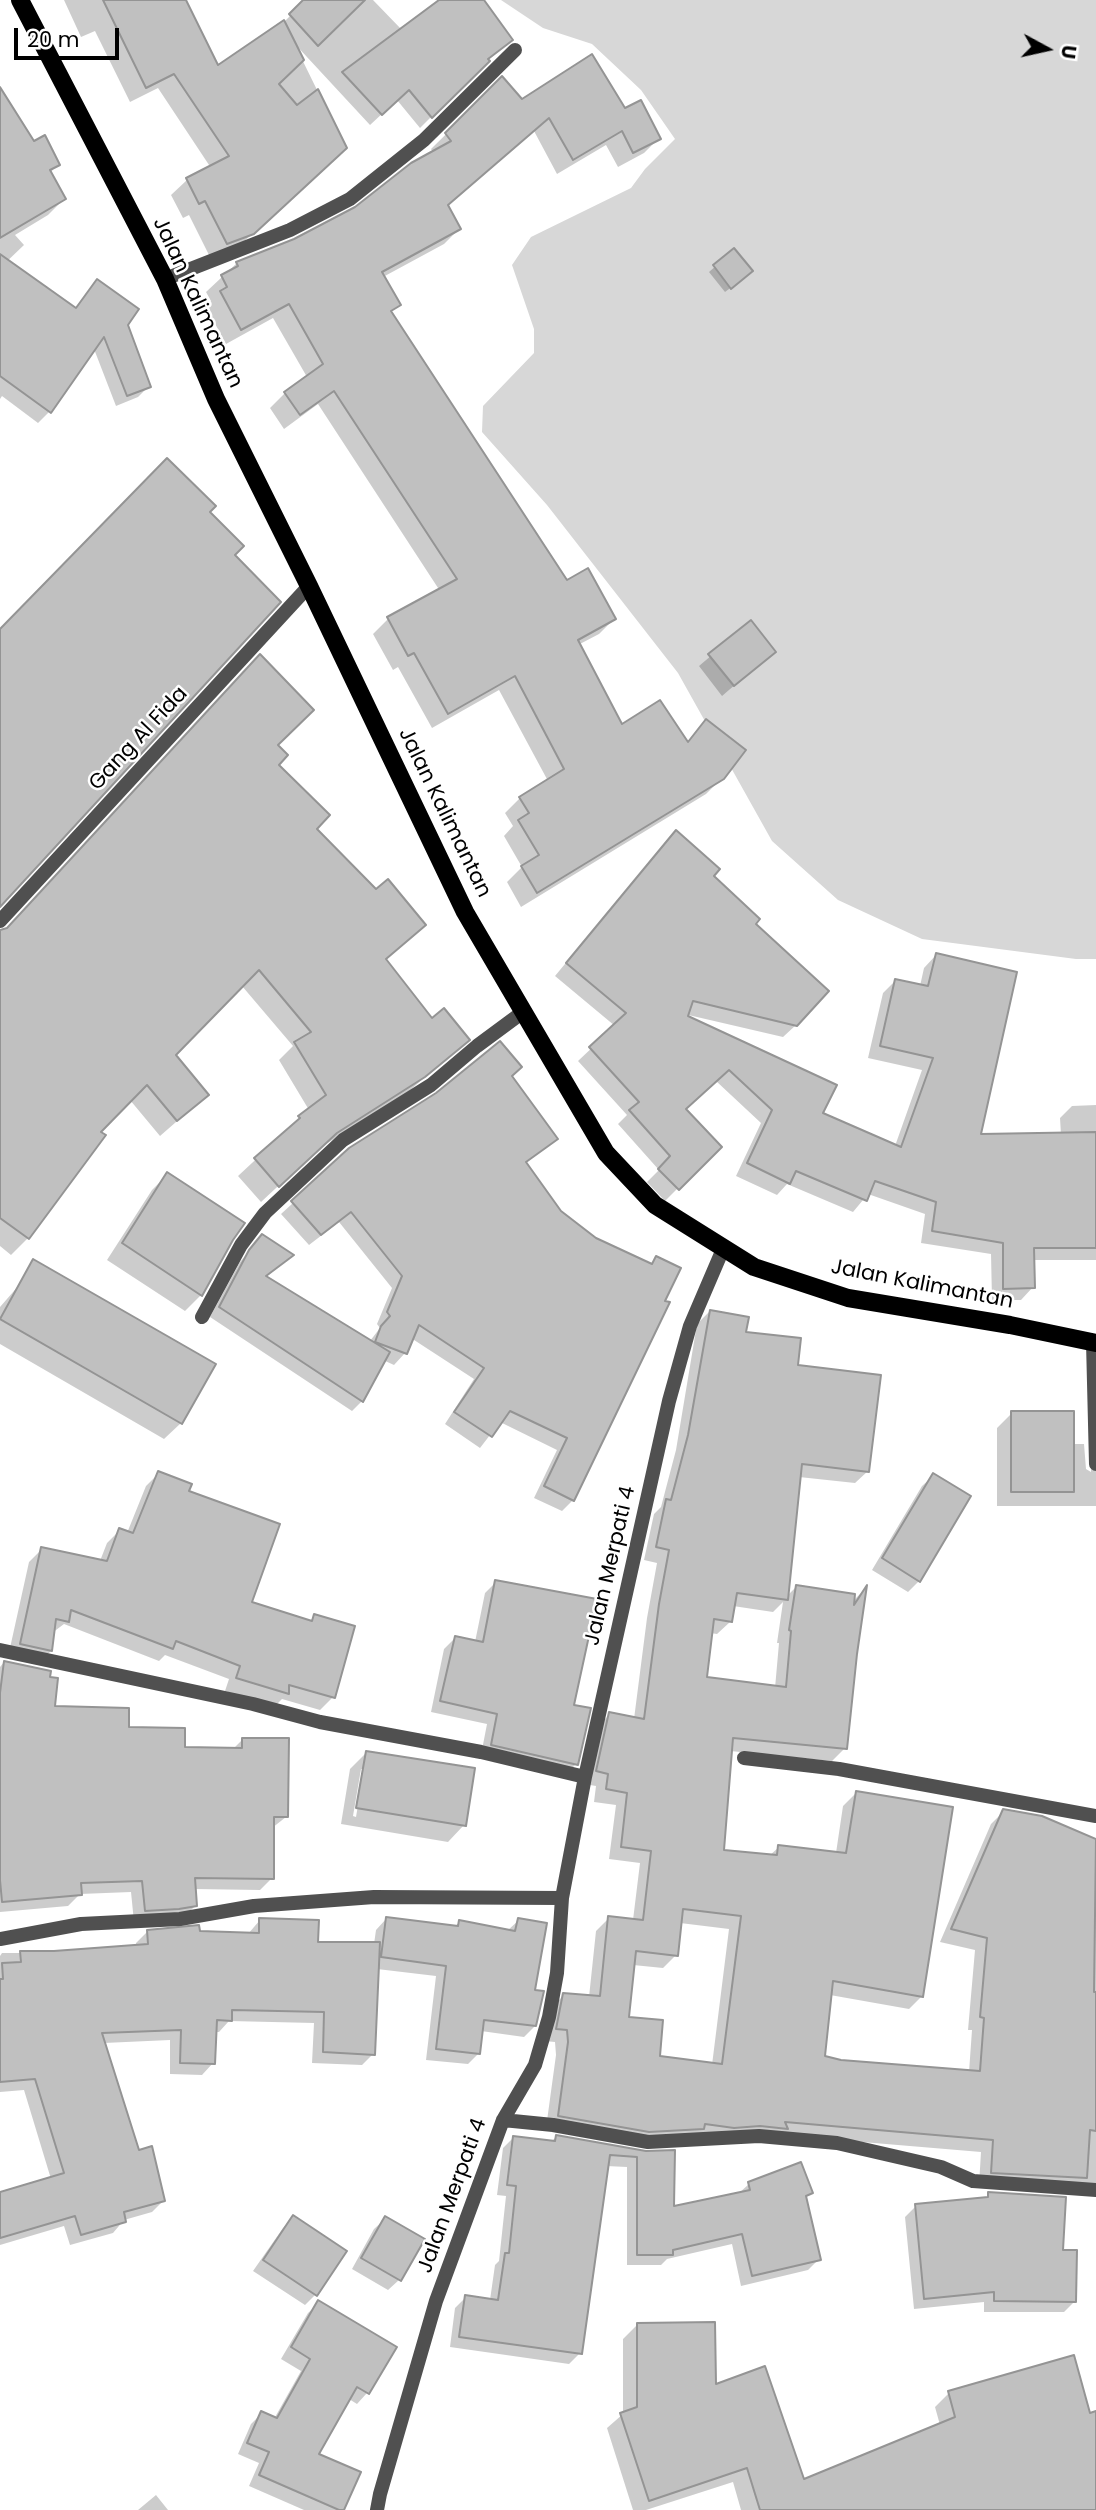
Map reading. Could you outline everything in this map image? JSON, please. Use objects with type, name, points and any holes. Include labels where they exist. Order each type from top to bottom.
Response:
[{"type":"main road","name":"Jalan Kalimantan","points":[[20,0],[165,279],[216,399],[465,912],[606,1153],[655,1205],[754,1267],[848,1298],[1095,1342]]},
{"type":"street","points":[[165,279],[290,230],[350,199],[424,140],[515,50]]},
{"type":"street","name":"Gang Al Fida","points":[[0,921],[309,586]]},
{"type":"street","points":[[202,1317],[241,1245],[265,1213],[343,1140],[431,1085],[523,1012]]},
{"type":"street","name":"Jalan Merpati 4","points":[[377,2510],[436,2301],[503,2120],[535,2065],[549,2017],[558,1973],[562,1898],[585,1777],[668,1401],[690,1326],[723,1249]]},
{"type":"street","points":[[1095,1342],[1096,1464]]},
{"type":"street","points":[[0,1650],[239,1700],[320,1723],[481,1752],[585,1777]]},
{"type":"street","points":[[744,1758],[839,1769],[1096,1816]]},
{"type":"street","points":[[0,1939],[81,1924],[180,1919],[254,1906],[374,1897],[562,1898]]},
{"type":"street","points":[[503,2120],[553,2125],[648,2142],[759,2136],[837,2143],[941,2167],[973,2181],[1096,2190]]},
{"type":"shaded area","points":[[501,0],[1096,0],[1096,959],[1076,959],[922,939],[838,900],[772,841],[678,673],[547,505],[482,432],[483,406],[534,353],[534,329],[512,265],[531,237],[631,188],[645,169],[675,139],[641,90],[592,44],[543,28]]},
{"type":"building","points":[[103,0],[186,0],[218,65],[284,20],[304,60],[279,84],[297,105],[318,89],[347,148],[254,234],[227,244],[205,201],[199,204],[186,178],[229,156],[174,74],[146,88]]},
{"type":"building","points":[[303,0],[365,0],[318,46],[289,14]]},
{"type":"building","points":[[439,0],[484,0],[513,40],[488,59],[490,61],[432,118],[409,90],[382,115],[342,72]]},
{"type":"building","points":[[592,54],[625,108],[641,100],[661,139],[633,153],[622,131],[573,160],[549,118],[448,205],[461,229],[382,272],[401,305],[391,311],[567,580],[588,568],[616,619],[578,640],[622,724],[660,700],[688,742],[706,719],[746,750],[724,779],[537,893],[521,866],[539,855],[518,820],[529,813],[519,797],[564,769],[515,676],[448,714],[414,653],[408,656],[387,617],[457,579],[334,391],[300,415],[284,392],[323,364],[289,304],[241,330],[220,291],[227,287],[221,275],[238,266],[236,262],[294,239],[355,207],[411,163],[451,141],[445,133],[502,76],[522,99]]},
{"type":"building","points":[[0,87],[34,141],[45,135],[60,165],[50,170],[66,199],[0,238]]},
{"type":"building","points":[[734,248],[753,271],[731,289],[713,265]]},
{"type":"building","points":[[0,254],[76,308],[97,279],[139,309],[128,325],[151,387],[127,396],[104,337],[51,413],[0,376]]},
{"type":"building","points":[[167,458],[216,506],[210,512],[244,546],[235,555],[281,602],[0,907],[0,629]]},
{"type":"building","points":[[751,620],[776,652],[734,686],[708,654]]},
{"type":"building","points":[[260,654],[314,710],[278,745],[288,755],[279,765],[330,815],[317,829],[376,889],[388,879],[426,925],[386,959],[432,1018],[444,1008],[470,1040],[425,1077],[337,1133],[279,1187],[254,1158],[300,1118],[298,1116],[326,1095],[294,1042],[311,1032],[259,970],[176,1055],[209,1095],[177,1121],[147,1085],[101,1132],[106,1135],[29,1239],[0,1218],[0,930],[7,928]]},
{"type":"building","points":[[676,830],[720,869],[714,876],[760,919],[756,924],[829,991],[797,1026],[693,1001],[688,1016],[837,1085],[823,1113],[901,1147],[933,1058],[880,1046],[895,979],[928,986],[936,953],[1017,972],[981,1134],[1096,1132],[1096,1248],[1034,1248],[1035,1288],[1003,1289],[1003,1243],[932,1231],[936,1202],[875,1181],[867,1201],[796,1171],[790,1184],[747,1163],[772,1110],[729,1070],[686,1109],[722,1147],[679,1190],[658,1169],[670,1156],[629,1110],[639,1102],[589,1047],[626,1013],[566,963]]},
{"type":"building","points":[[500,1041],[522,1067],[512,1076],[558,1139],[526,1162],[561,1211],[596,1238],[652,1264],[656,1256],[681,1268],[665,1301],[670,1302],[574,1501],[544,1486],[567,1438],[510,1411],[492,1437],[454,1412],[484,1368],[419,1325],[407,1354],[375,1342],[381,1326],[390,1316],[387,1312],[402,1276],[351,1212],[321,1235],[291,1201],[349,1148],[436,1093]]},
{"type":"building","points":[[167,1172],[245,1223],[202,1296],[122,1243]]},
{"type":"building","points":[[262,1234],[294,1255],[266,1276],[390,1352],[363,1402],[219,1307],[249,1250]]},
{"type":"building","points":[[33,1259],[216,1364],[182,1424],[0,1319]]},
{"type":"building","points":[[710,1310],[749,1317],[746,1332],[801,1338],[798,1365],[881,1375],[869,1472],[802,1464],[788,1600],[737,1593],[732,1622],[714,1619],[707,1677],[786,1687],[789,1630],[796,1585],[855,1594],[854,1605],[867,1585],[847,1749],[733,1738],[724,1850],[777,1855],[778,1845],[846,1853],[856,1791],[953,1807],[923,1997],[833,1981],[825,2056],[841,2060],[980,2071],[984,2018],[980,2017],[987,1938],[951,1929],[1003,1809],[1042,1816],[1096,1839],[1096,2131],[1090,2130],[1087,2178],[991,2173],[993,2140],[785,2122],[788,2129],[760,2126],[734,2128],[705,2124],[704,2129],[649,2132],[558,2116],[568,2042],[567,2030],[556,2029],[563,1993],[600,1996],[608,1916],[643,1920],[651,1851],[621,1847],[627,1793],[606,1789],[608,1774],[596,1771],[609,1712],[644,1719],[669,1550],[656,1547],[666,1499],[671,1500],[688,1435]],"holes":[[[683,1909],[741,1916],[722,2064],[660,2056],[663,2020],[629,2017],[636,1951],[678,1956]]]},
{"type":"building","points":[[1011,1411],[1074,1411],[1074,1492],[1011,1492]]},
{"type":"building","points":[[158,1471],[192,1484],[189,1491],[280,1524],[252,1602],[312,1621],[314,1614],[355,1626],[335,1698],[289,1685],[289,1694],[236,1678],[240,1666],[176,1641],[173,1649],[71,1610],[69,1622],[56,1619],[52,1651],[20,1644],[41,1547],[107,1561],[119,1528],[133,1533]]},
{"type":"building","points":[[933,1473],[971,1496],[920,1582],[882,1558]]},
{"type":"building","points":[[495,1580],[597,1599],[574,1705],[591,1708],[578,1765],[491,1745],[497,1714],[440,1701],[455,1636],[483,1642]]},
{"type":"building","points":[[4,1661],[51,1671],[50,1677],[58,1678],[55,1706],[129,1708],[129,1727],[185,1728],[185,1747],[242,1748],[242,1738],[289,1738],[288,1817],[274,1817],[274,1879],[195,1878],[197,1906],[179,1909],[145,1911],[142,1881],[81,1883],[82,1895],[2,1902],[0,1693]]},
{"type":"building","points":[[366,1751],[475,1768],[466,1826],[356,1808]]},
{"type":"building","points":[[386,1917],[458,1926],[459,1920],[515,1931],[518,1918],[547,1923],[535,1990],[544,1991],[536,2026],[484,2020],[480,2054],[436,2049],[446,1966],[381,1957]]},
{"type":"building","points":[[259,1918],[319,1920],[318,1942],[380,1942],[375,2055],[323,2052],[324,2012],[232,2010],[232,2021],[217,2020],[215,2064],[180,2063],[181,2030],[102,2033],[139,2150],[152,2146],[165,2201],[124,2212],[126,2222],[81,2235],[75,2216],[0,2238],[0,2192],[64,2173],[35,2079],[0,2082],[2,1963],[21,1962],[20,1951],[148,1944],[147,1930],[199,1925],[200,1931],[259,1933]]},
{"type":"building","points":[[556,2135],[646,2151],[675,2150],[674,2206],[750,2190],[748,2182],[801,2162],[813,2193],[806,2196],[821,2260],[752,2276],[742,2234],[673,2250],[673,2255],[637,2255],[637,2157],[610,2155],[582,2354],[459,2337],[465,2295],[498,2300],[505,2253],[509,2253],[516,2186],[507,2185],[513,2136],[555,2141]]},
{"type":"building","points":[[988,2192],[1066,2197],[1063,2250],[1077,2250],[1076,2302],[994,2301],[994,2292],[924,2299],[915,2204],[988,2197]]},
{"type":"building","points":[[293,2215],[347,2251],[317,2296],[263,2260]]},
{"type":"building","points":[[385,2216],[425,2239],[401,2281],[361,2258]]},
{"type":"building","points":[[318,2300],[397,2347],[369,2394],[357,2387],[319,2454],[361,2472],[344,2510],[259,2475],[269,2452],[247,2443],[261,2411],[277,2418],[310,2359],[291,2347]]},
{"type":"building","points":[[715,2322],[716,2384],[765,2366],[804,2479],[955,2417],[948,2391],[1074,2355],[1090,2413],[1096,2411],[1096,2510],[760,2510],[747,2468],[649,2501],[620,2413],[637,2407],[637,2323]]}]
